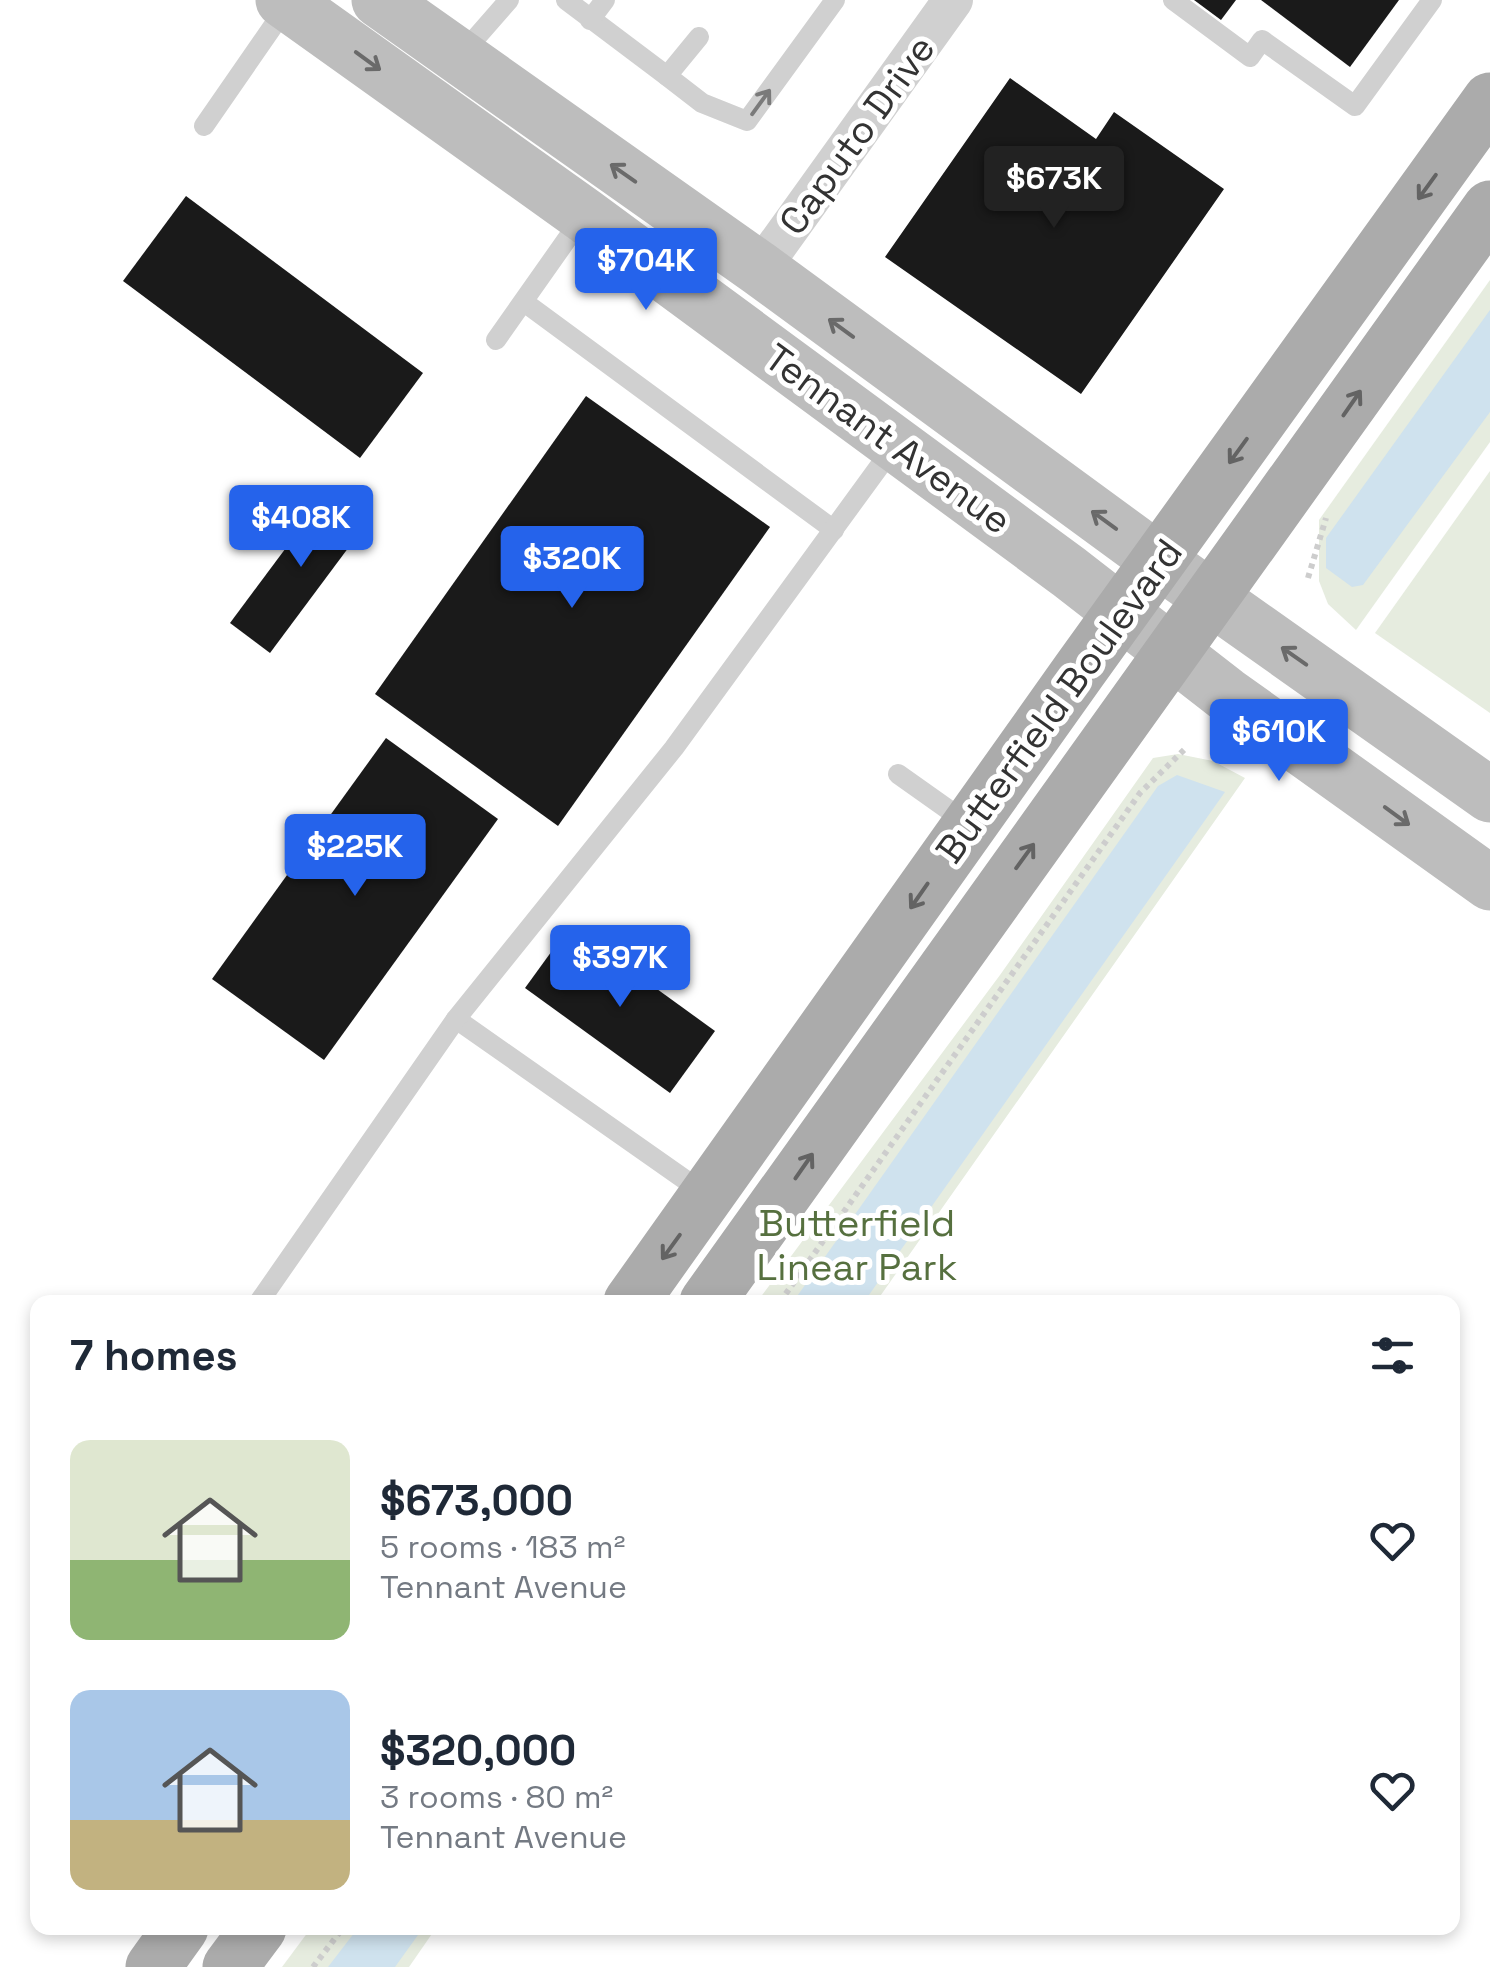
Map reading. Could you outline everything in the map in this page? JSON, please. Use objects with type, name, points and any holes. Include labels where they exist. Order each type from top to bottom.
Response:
[{"type":"main road","name":"Tennant Avenue","points":[[379,0],[1490,795]]},
{"type":"main road","name":"Tennant Avenue","points":[[286,2],[584,215],[1171,652],[1490,883]]},
{"type":"main road","name":"Butterfield Boulevard","points":[[636,1295],[1490,100]]},
{"type":"main road","name":"Butterfield Boulevard","points":[[712,1295],[1490,208]]},
{"type":"main road","points":[[153,1967],[177,1935]]},
{"type":"main road","points":[[230,1967],[254,1935]]},
{"type":"street","name":"Caputo Drive","points":[[760,269],[954,0]]},
{"type":"lane","points":[[459,57],[508,0]]},
{"type":"lane","points":[[566,0],[702,103],[747,122],[835,0]]},
{"type":"lane","points":[[590,20],[605,0]]},
{"type":"lane","points":[[1173,0],[1250,57],[1262,40],[1355,106],[1432,0]]},
{"type":"lane","points":[[204,126],[286,2]]},
{"type":"lane","points":[[667,76],[699,37]]},
{"type":"lane","points":[[496,340],[584,215]]},
{"type":"lane","points":[[524,302],[834,530]]},
{"type":"lane","points":[[264,1295],[456,1020],[674,748],[896,444]]},
{"type":"lane","points":[[898,774],[970,825]]},
{"type":"lane","points":[[456,1020],[708,1195]]},
{"type":"path","points":[[785,1295],[1140,793],[1186,748]]},
{"type":"path","points":[[313,1967],[338,1935]]},
{"type":"green space","points":[[1490,280],[1490,442],[1356,630],[1328,604],[1319,581],[1319,520]]},
{"type":"green space","points":[[1490,471],[1490,713],[1375,633]]},
{"type":"green space","name":"Butterfield Linear Park","points":[[1178,754],[1213,761],[1245,778],[881,1295],[762,1295],[1000,975],[1153,758]]},
{"type":"green space","points":[[306,1935],[431,1935],[409,1967],[282,1967]]},
{"type":"water","points":[[1490,310],[1490,412],[1363,585],[1352,587],[1326,568],[1326,538]]},
{"type":"water","name":"Butterfield Linear Park","points":[[1177,775],[1225,792],[869,1295],[798,1295],[1158,786]]},
{"type":"water","points":[[353,1935],[418,1935],[395,1967],[328,1967]]},
{"type":"building","points":[[1194,0],[1236,0],[1221,20]]},
{"type":"building","points":[[1261,0],[1399,0],[1350,67]]},
{"type":"building","points":[[1010,78],[1096,139],[1114,112],[1224,189],[1081,394],[885,257]]},
{"type":"building","points":[[186,196],[423,373],[360,458],[123,281]]},
{"type":"building","points":[[586,396],[770,527],[558,826],[375,694]]},
{"type":"building","points":[[332,486],[372,516],[270,653],[230,623]]},
{"type":"building","points":[[386,738],[498,819],[324,1060],[212,979]]},
{"type":"building","points":[[570,926],[715,1031],[670,1093],[525,988]]}]
